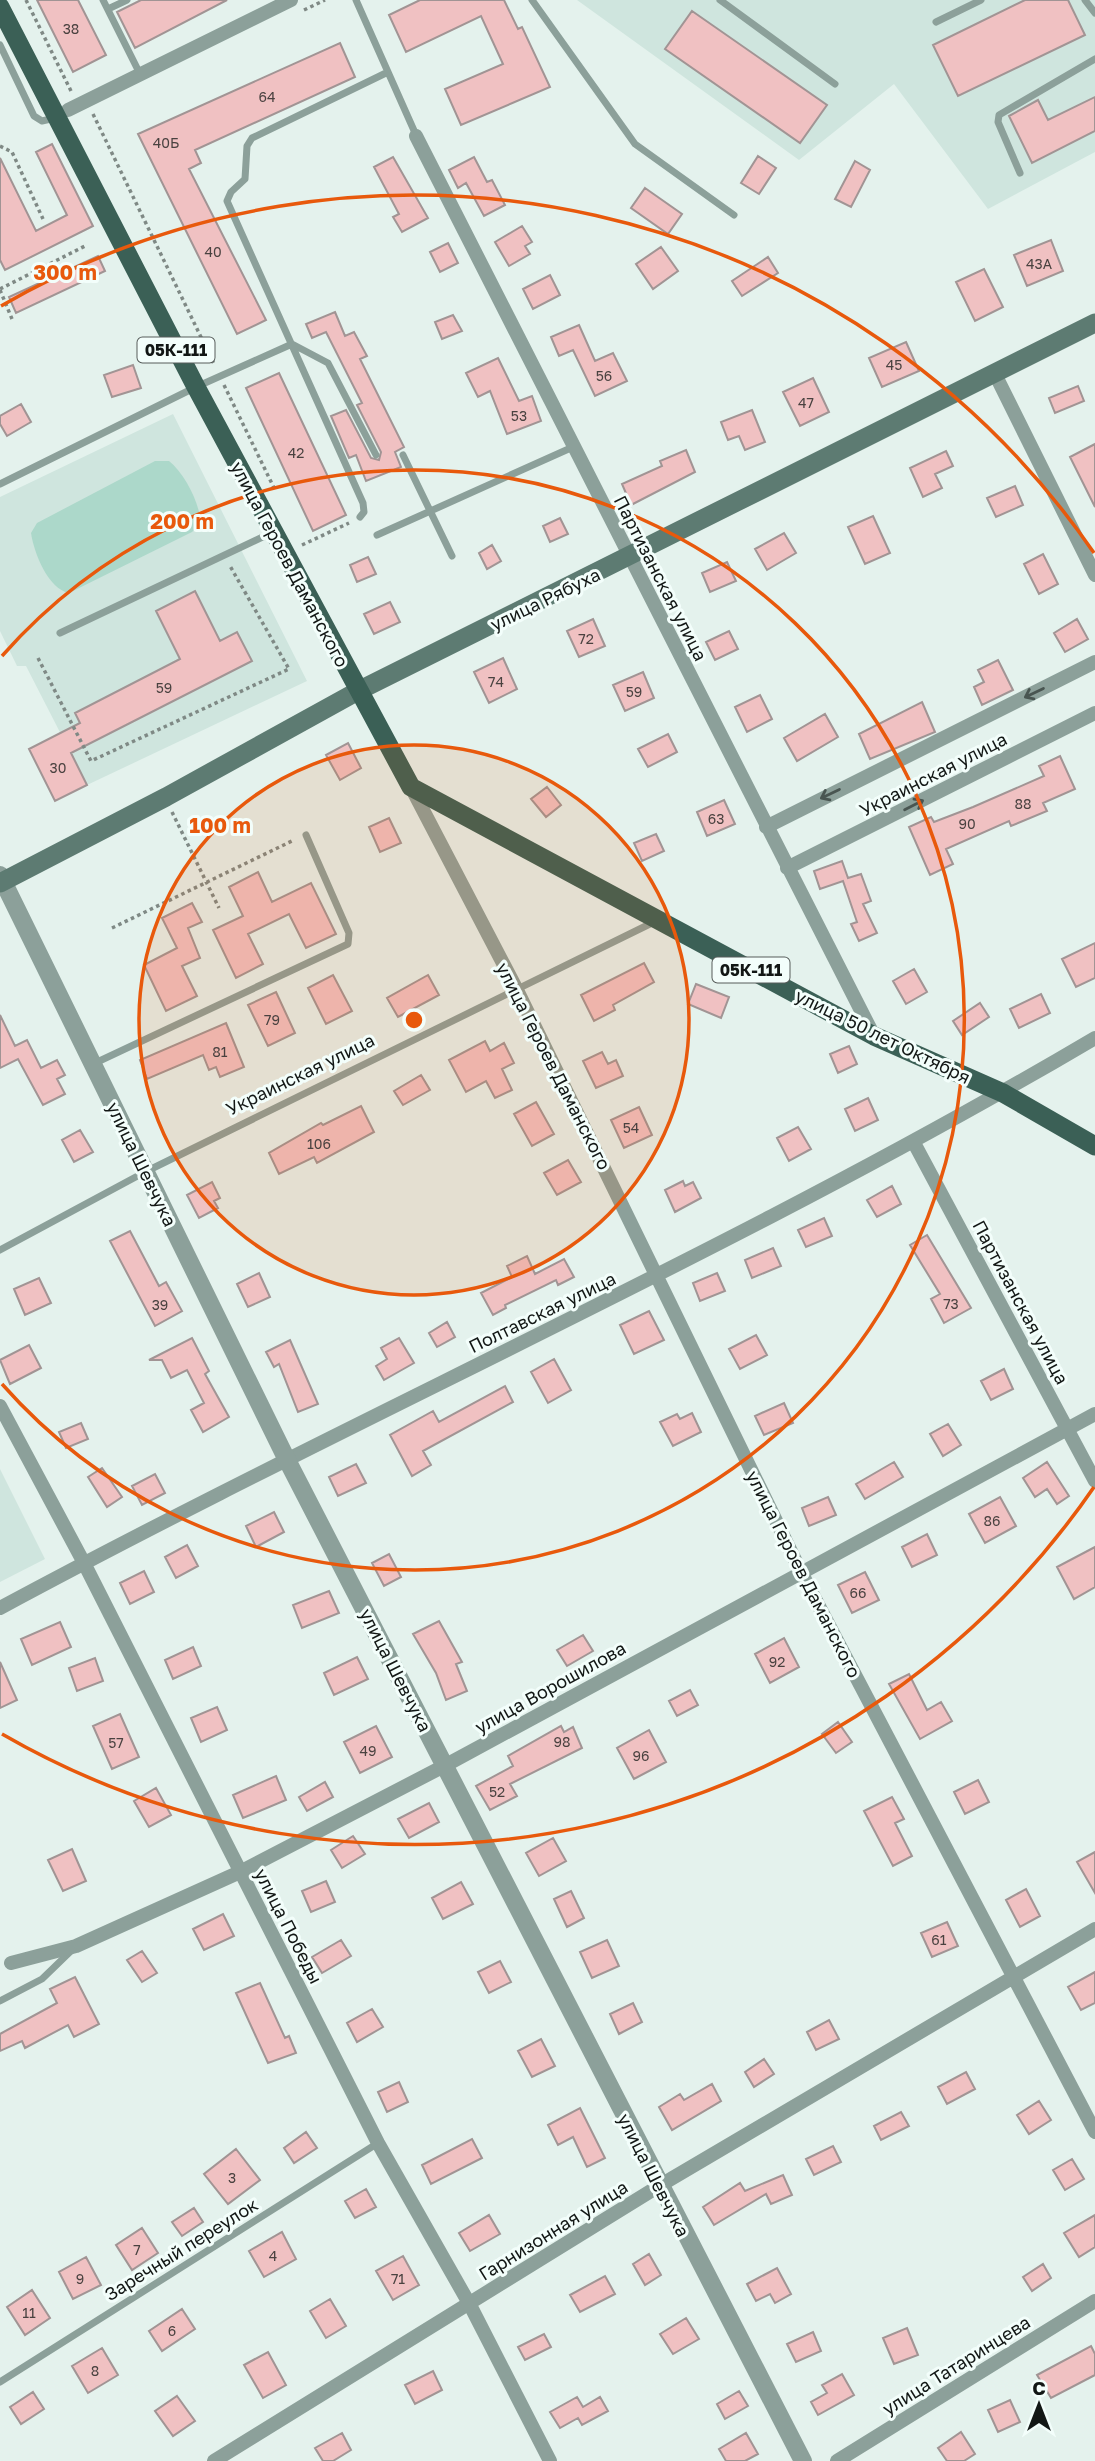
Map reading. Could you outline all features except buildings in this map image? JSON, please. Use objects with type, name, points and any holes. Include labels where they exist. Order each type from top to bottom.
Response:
[{"type":"main road","name":"улица Героев Даманского","points":[[2,14],[62,114],[196,387],[411,787]]},
{"type":"main road","name":"улица Рябуха","points":[[1,880],[166,797],[358,691],[1095,323]]},
{"type":"main road","name":"улица 50 лет Октября","points":[[411,787],[874,1035],[1003,1093],[1095,1146]]},
{"type":"street","points":[[62,114],[291,0]]},
{"type":"street","name":"Партизанская улица","points":[[416,136],[874,1035]]},
{"type":"street","points":[[995,373],[1095,575]]},
{"type":"street","points":[[766,827],[1095,662]]},
{"type":"street","name":"Украинская улица","points":[[788,868],[1095,713]]},
{"type":"street","name":"улица Героев Даманского","points":[[411,787],[516,988],[659,1276],[801,1572],[1095,2132]]},
{"type":"street","name":"улица Шевчука","points":[[1,880],[286,1458],[803,2461]]},
{"type":"street","name":"Полтавская улица","points":[[0,1608],[286,1458],[659,1276],[1003,1093],[1095,1038]]},
{"type":"street","name":"Партизанская улица","points":[[914,1141],[1095,1481]]},
{"type":"street","name":"улица Победы","points":[[0,1406],[84,1563],[378,2143],[470,2305],[550,2461]]},
{"type":"street","name":"улица Ворошилова","points":[[11,1963],[76,1946],[240,1872],[446,1765],[1095,1414]]},
{"type":"street","name":"Гарнизонная улица","points":[[214,2461],[659,2186],[1095,1930]]},
{"type":"street","name":"улица Татаринцева","points":[[836,2461],[1095,2301]]},
{"type":"lane","points":[[103,0],[140,75]]},
{"type":"lane","points":[[108,9],[127,0]]},
{"type":"lane","points":[[356,0],[416,136]]},
{"type":"lane","points":[[532,0],[635,144],[734,215]]},
{"type":"lane","points":[[719,0],[835,84]]},
{"type":"lane","points":[[936,22],[981,0]]},
{"type":"lane","points":[[1085,0],[1095,13]]},
{"type":"lane","points":[[0,45],[34,116],[42,121],[62,114]]},
{"type":"lane","points":[[1020,173],[998,122],[999,115],[1095,59]]},
{"type":"lane","points":[[360,517],[365,512],[363,503],[228,207],[228,195],[245,179],[247,146],[252,138],[388,72]]},
{"type":"lane","points":[[0,484],[196,387],[292,344]]},
{"type":"lane","points":[[292,344],[328,363],[376,455]]},
{"type":"lane","points":[[377,534],[573,447]]},
{"type":"lane","points":[[404,455],[453,556]]},
{"type":"lane","points":[[60,633],[274,532]]},
{"type":"lane","points":[[93,1064],[348,944],[349,933],[306,835]]},
{"type":"lane","name":"Украинская улица","points":[[0,1250],[145,1172],[659,920]]},
{"type":"lane","points":[[0,2001],[42,1979],[76,1946]]},
{"type":"lane","name":"Заречный переулок","points":[[0,2382],[378,2143]]},
{"type":"path","points":[[0,146],[12,152],[43,219]]},
{"type":"path","points":[[12,318],[0,289],[85,246]]},
{"type":"path","points":[[301,545],[360,517]]},
{"type":"path","points":[[38,658],[91,761],[289,669],[225,556]]},
{"type":"path","points":[[166,797],[219,908]]},
{"type":"path","points":[[113,928],[306,835]]},
{"type":"shaded area","points":[[577,0],[1095,0],[1095,152],[988,209],[894,84],[799,160]]},
{"type":"shaded area","points":[[173,414],[307,681],[87,785],[26,666],[17,666],[0,631],[0,497]]},
{"type":"shaded area","points":[[0,1469],[45,1559],[0,1582]]},
{"type":"green space","points":[[155,461],[169,461],[186,481],[201,523],[192,532],[69,593],[61,590],[43,569],[35,550],[31,533],[37,523]]}]
